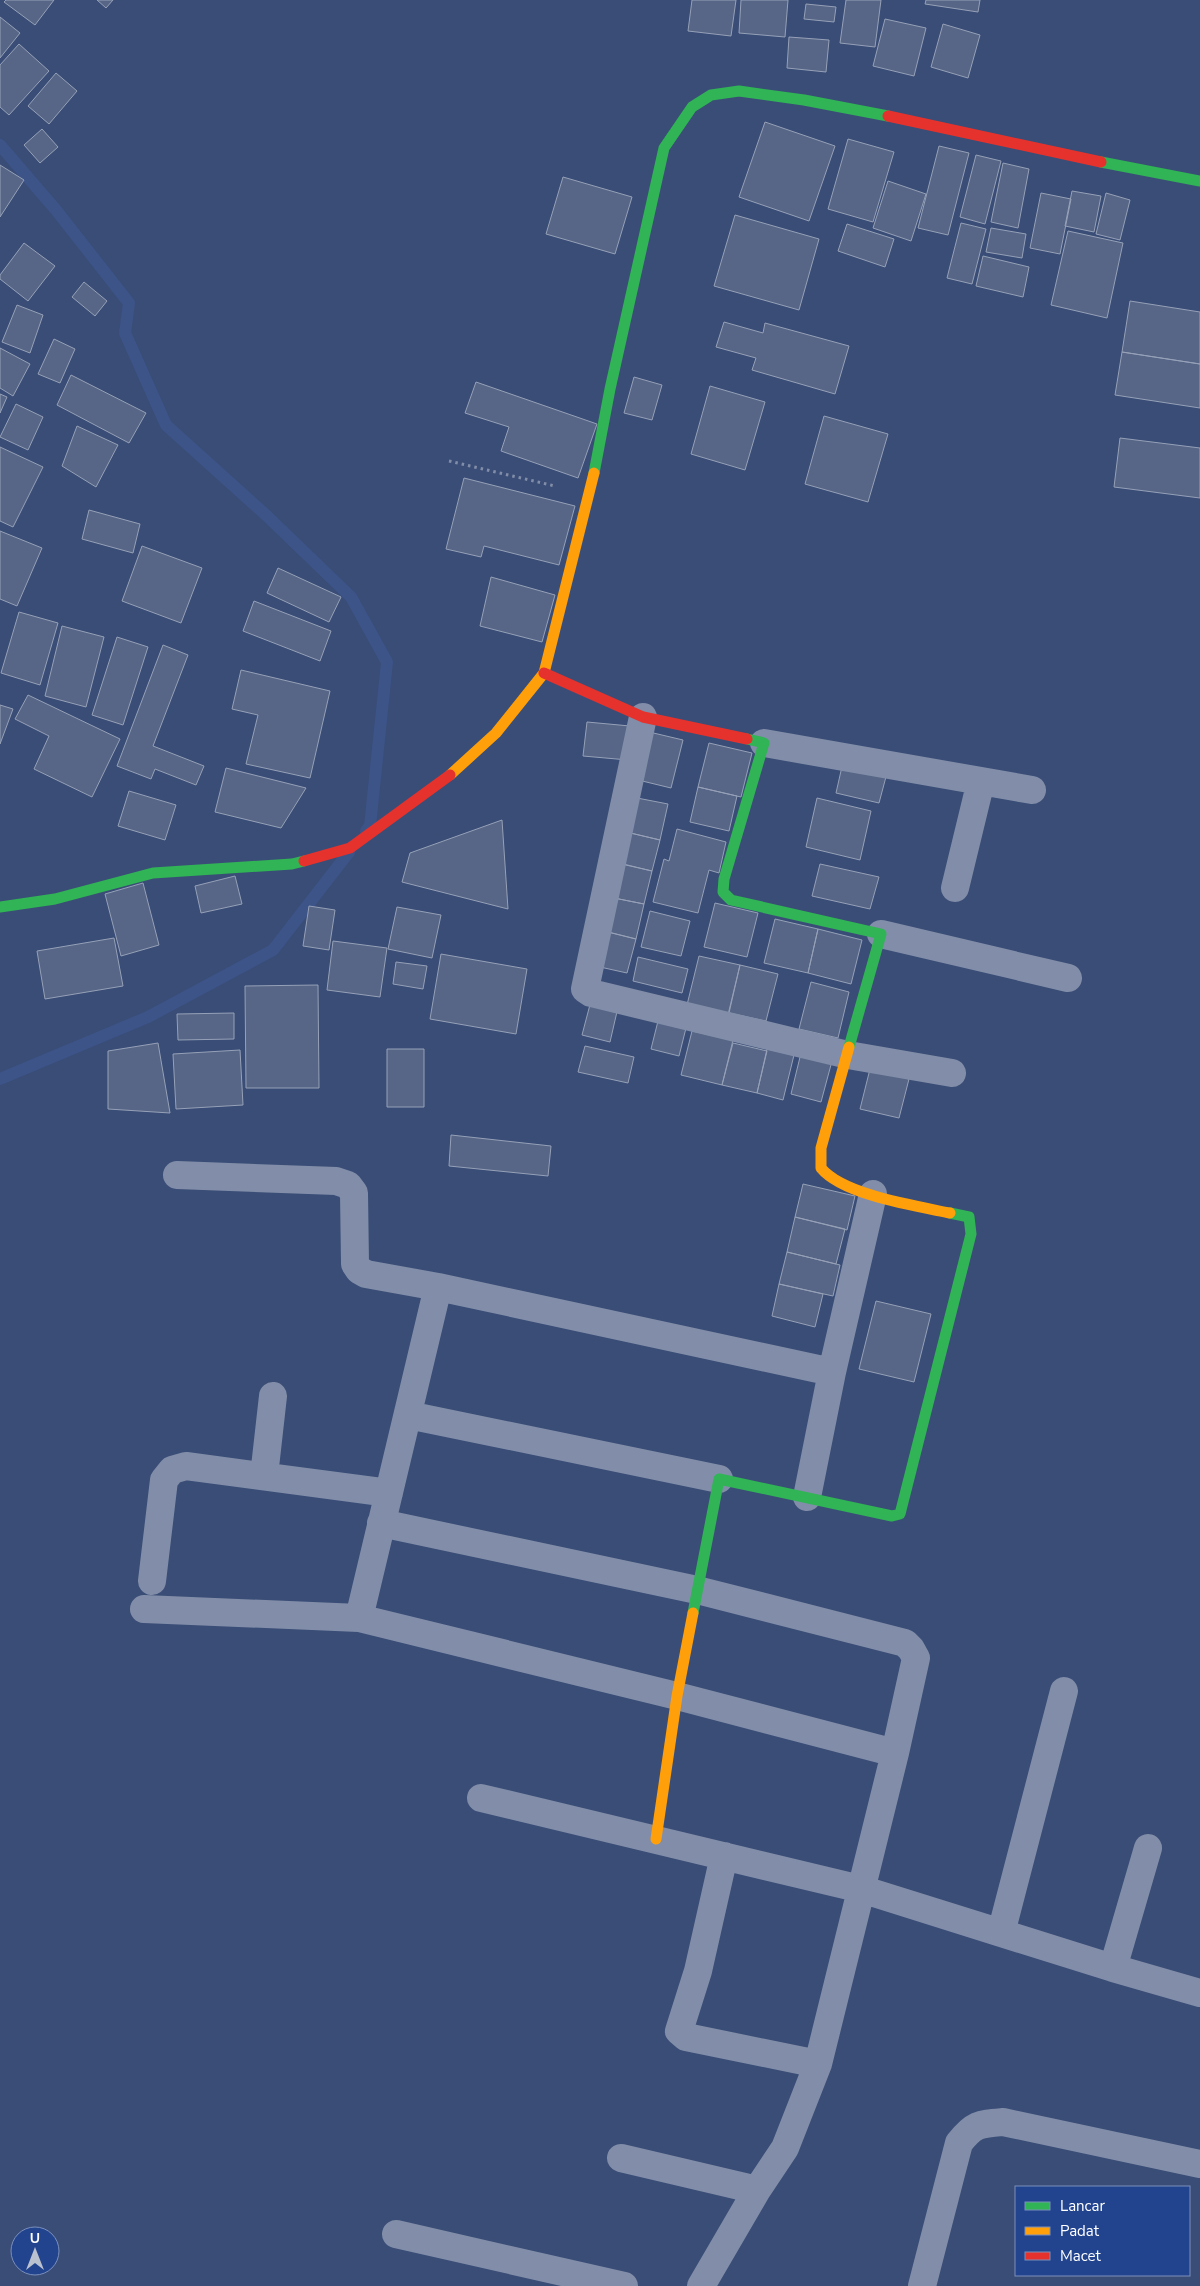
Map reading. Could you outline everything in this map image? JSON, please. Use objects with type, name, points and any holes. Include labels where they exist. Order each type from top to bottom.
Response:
[{"type":"street","points":[[0,907],[55,899],[152,873],[292,864],[350,848],[441,783],[496,733],[544,673],[590,495],[610,389],[664,148],[692,107],[712,95],[740,91],[804,100],[879,114],[1115,166],[1200,181]]},
{"type":"street","points":[[544,673],[643,717],[764,743],[1032,790]]},
{"type":"street","points":[[643,717],[585,988],[591,993],[848,1055],[952,1072]]},
{"type":"street","points":[[764,743],[724,879],[723,892],[731,900],[1068,978]]},
{"type":"street","points":[[955,888],[981,781]]},
{"type":"street","points":[[408,1415],[892,1516],[900,1514],[972,1234],[972,1224],[969,1217],[843,1185],[823,1171],[819,1164],[821,1148],[881,934]]},
{"type":"street","points":[[177,1175],[336,1181],[348,1185],[354,1193],[354,1264],[366,1274],[438,1287],[832,1372]]},
{"type":"street","points":[[807,1497],[832,1372],[873,1194]]},
{"type":"street","points":[[359,1618],[438,1287]]},
{"type":"street","points":[[264,1476],[273,1396]]},
{"type":"street","points":[[152,1581],[164,1480],[172,1470],[186,1466],[389,1493]]},
{"type":"street","points":[[656,1839],[677,1696],[719,1479]]},
{"type":"street","points":[[381,1523],[697,1590],[905,1643],[916,1658],[895,1754],[818,2064],[785,2148],[756,2190],[701,2286]]},
{"type":"street","points":[[144,1609],[359,1618],[677,1696],[895,1754]]},
{"type":"street","points":[[1002,1933],[1064,1691]]},
{"type":"street","points":[[482,1798],[861,1889],[1113,1968],[1200,1993]]},
{"type":"street","points":[[1113,1968],[1148,1848]]},
{"type":"street","points":[[724,1856],[698,1971],[679,2032],[686,2037],[818,2064]]},
{"type":"street","points":[[922,2286],[959,2143],[970,2129],[983,2124],[1003,2122],[1200,2164]]},
{"type":"street","points":[[621,2158],[756,2190]]},
{"type":"street","points":[[396,2234],[624,2286]]},
{"type":"path","points":[[449,460],[590,495]]},
{"type":"building","points":[[6,0],[54,0],[35,25],[4,2]]},
{"type":"building","points":[[97,0],[113,0],[106,8]]},
{"type":"building","points":[[692,0],[736,0],[731,36],[688,31]]},
{"type":"building","points":[[741,0],[788,0],[785,37],[739,33]]},
{"type":"building","points":[[846,0],[881,0],[875,47],[840,43]]},
{"type":"building","points":[[926,0],[980,0],[978,12],[925,4]]},
{"type":"building","points":[[806,4],[836,7],[834,22],[804,19]]},
{"type":"building","points":[[0,17],[20,33],[0,58]]},
{"type":"building","points":[[885,19],[926,28],[914,76],[873,66]]},
{"type":"building","points":[[943,24],[980,35],[968,78],[931,67]]},
{"type":"building","points":[[789,37],[829,40],[826,72],[787,68]]},
{"type":"building","points":[[19,44],[49,71],[9,115],[0,107],[0,65]]},
{"type":"building","points":[[56,73],[77,91],[49,124],[28,106]]},
{"type":"building","points":[[765,122],[835,146],[809,221],[739,197]]},
{"type":"building","points":[[42,129],[58,147],[40,163],[24,145]]},
{"type":"building","points":[[848,139],[894,152],[873,222],[828,209]]},
{"type":"building","points":[[939,146],[969,153],[948,235],[918,228]]},
{"type":"building","points":[[976,155],[1001,161],[985,224],[960,217]]},
{"type":"building","points":[[1003,163],[1029,169],[1018,228],[991,222]]},
{"type":"building","points":[[0,165],[24,180],[0,217]]},
{"type":"building","points":[[563,177],[632,197],[615,254],[546,234]]},
{"type":"building","points":[[888,181],[926,194],[911,241],[873,228]]},
{"type":"building","points":[[1072,191],[1101,196],[1094,232],[1065,226]]},
{"type":"building","points":[[1041,193],[1071,199],[1060,254],[1030,248]]},
{"type":"building","points":[[1106,193],[1130,200],[1120,240],[1096,234]]},
{"type":"building","points":[[735,215],[819,239],[799,310],[714,286]]},
{"type":"building","points":[[961,223],[986,229],[972,284],[947,278]]},
{"type":"building","points":[[847,224],[894,239],[885,267],[838,251]]},
{"type":"building","points":[[991,228],[1026,234],[1022,258],[986,252]]},
{"type":"building","points":[[1068,231],[1123,243],[1107,318],[1051,305]]},
{"type":"building","points":[[24,243],[55,266],[28,301],[0,279],[0,275]]},
{"type":"building","points":[[983,256],[1029,267],[1023,297],[976,286]]},
{"type":"building","points":[[84,282],[107,301],[95,316],[72,297]]},
{"type":"building","points":[[1130,301],[1200,312],[1200,364],[1122,352]]},
{"type":"building","points":[[17,305],[43,315],[30,353],[2,342]]},
{"type":"building","points":[[724,322],[763,333],[765,323],[849,346],[835,394],[752,370],[756,358],[716,347]]},
{"type":"building","points":[[54,339],[75,349],[60,383],[38,374]]},
{"type":"building","points":[[0,348],[30,364],[13,396],[0,388]]},
{"type":"building","points":[[1122,352],[1200,364],[1200,408],[1115,395]]},
{"type":"building","points":[[71,375],[146,413],[129,443],[57,405]]},
{"type":"building","points":[[634,377],[662,385],[652,420],[624,413]]},
{"type":"building","points":[[476,382],[597,424],[578,478],[501,451],[509,427],[465,413]]},
{"type":"building","points":[[710,386],[765,402],[745,470],[691,454]]},
{"type":"building","points":[[0,394],[7,397],[0,413]]},
{"type":"building","points":[[16,404],[43,417],[28,450],[0,437]]},
{"type":"building","points":[[824,416],[888,434],[868,502],[805,484]]},
{"type":"building","points":[[77,426],[118,445],[96,487],[62,466]]},
{"type":"building","points":[[1120,438],[1200,448],[1200,498],[1114,487]]},
{"type":"building","points":[[0,447],[43,467],[13,527],[0,521]]},
{"type":"building","points":[[464,478],[575,506],[559,565],[484,546],[481,557],[446,549]]},
{"type":"building","points":[[89,510],[140,524],[133,553],[82,539]]},
{"type":"building","points":[[0,531],[42,548],[17,606],[0,599]]},
{"type":"building","points":[[142,546],[202,568],[181,623],[122,601]]},
{"type":"building","points":[[278,568],[341,597],[329,622],[267,593]]},
{"type":"building","points":[[491,577],[555,595],[542,642],[480,626]]},
{"type":"building","points":[[254,601],[331,631],[320,661],[243,631]]},
{"type":"building","points":[[19,612],[58,623],[40,685],[1,673]]},
{"type":"building","points":[[62,626],[104,637],[86,707],[45,696]]},
{"type":"building","points":[[117,637],[148,647],[123,725],[92,715]]},
{"type":"building","points":[[163,645],[188,655],[153,746],[204,766],[196,785],[155,769],[151,779],[117,766]]},
{"type":"building","points":[[241,670],[330,691],[310,778],[246,764],[258,715],[232,709]]},
{"type":"building","points":[[28,695],[120,739],[92,797],[34,769],[49,736],[15,719]]},
{"type":"building","points":[[0,705],[13,709],[0,744]]},
{"type":"building","points":[[587,722],[630,726],[628,760],[583,756]]},
{"type":"building","points":[[645,731],[683,740],[671,788],[634,779]]},
{"type":"building","points":[[709,743],[752,753],[741,797],[698,787]]},
{"type":"building","points":[[843,762],[887,773],[879,803],[836,793]]},
{"type":"building","points":[[226,768],[306,788],[281,828],[215,812]]},
{"type":"building","points":[[698,787],[737,796],[729,831],[690,822]]},
{"type":"building","points":[[129,791],[176,805],[165,840],[118,826]]},
{"type":"building","points":[[632,797],[668,804],[660,840],[622,831]]},
{"type":"building","points":[[817,798],[871,811],[860,860],[806,847]]},
{"type":"building","points":[[502,820],[508,909],[402,882],[410,853]]},
{"type":"building","points":[[677,829],[726,842],[719,873],[709,870],[698,913],[653,902],[664,859],[669,861]]},
{"type":"building","points":[[622,831],[660,840],[652,871],[615,862]]},
{"type":"building","points":[[617,863],[652,871],[644,904],[609,897]]},
{"type":"building","points":[[820,864],[879,877],[870,909],[812,896]]},
{"type":"building","points":[[235,876],[242,904],[201,913],[195,886]]},
{"type":"building","points":[[143,883],[159,945],[121,956],[105,894]]},
{"type":"building","points":[[609,897],[644,904],[636,939],[600,930]]},
{"type":"building","points":[[715,903],[758,913],[747,957],[704,947]]},
{"type":"building","points":[[309,906],[335,910],[329,950],[303,946]]},
{"type":"building","points":[[397,907],[441,915],[432,958],[388,949]]},
{"type":"building","points":[[650,911],[690,921],[681,956],[641,947]]},
{"type":"building","points":[[775,919],[818,929],[808,973],[764,963]]},
{"type":"building","points":[[818,929],[862,940],[851,984],[808,973]]},
{"type":"building","points":[[600,930],[636,939],[627,973],[591,965]]},
{"type":"building","points":[[114,938],[123,986],[45,999],[37,951]]},
{"type":"building","points":[[333,941],[387,948],[380,997],[327,990]]},
{"type":"building","points":[[441,954],[527,969],[516,1034],[430,1019]]},
{"type":"building","points":[[699,956],[740,965],[727,1019],[686,1009]]},
{"type":"building","points":[[638,957],[688,969],[682,993],[633,981]]},
{"type":"building","points":[[396,962],[427,966],[423,989],[393,984]]},
{"type":"building","points":[[740,965],[778,974],[766,1021],[729,1013]]},
{"type":"building","points":[[811,982],[849,992],[838,1038],[799,1029]]},
{"type":"building","points":[[318,985],[319,1088],[246,1088],[245,986]]},
{"type":"building","points":[[592,997],[619,1003],[610,1042],[582,1035]]},
{"type":"building","points":[[234,1013],[234,1039],[178,1040],[177,1014]]},
{"type":"building","points":[[658,1021],[686,1028],[679,1056],[651,1049]]},
{"type":"building","points":[[692,1031],[733,1040],[722,1085],[681,1075]]},
{"type":"building","points":[[158,1043],[170,1113],[108,1109],[108,1051]]},
{"type":"building","points":[[733,1043],[767,1051],[757,1093],[722,1085]]},
{"type":"building","points":[[585,1046],[634,1057],[628,1083],[578,1072]]},
{"type":"building","points":[[387,1049],[424,1049],[424,1107],[387,1107]]},
{"type":"building","points":[[767,1049],[794,1055],[783,1100],[757,1093]]},
{"type":"building","points":[[240,1050],[243,1105],[176,1109],[173,1054]]},
{"type":"building","points":[[801,1053],[832,1061],[821,1102],[791,1094]]},
{"type":"building","points":[[870,1069],[909,1079],[899,1118],[860,1109]]},
{"type":"building","points":[[451,1135],[551,1146],[548,1176],[449,1166]]},
{"type":"building","points":[[803,1184],[855,1196],[847,1230],[795,1217]]},
{"type":"building","points":[[795,1217],[845,1229],[836,1264],[787,1252]]},
{"type":"building","points":[[787,1252],[840,1265],[833,1296],[779,1284]]},
{"type":"building","points":[[779,1284],[823,1294],[815,1327],[772,1316]]},
{"type":"building","points":[[876,1301],[931,1314],[914,1382],[859,1369]]},
{"type":"waterway","points":[[0,145],[56,210],[129,303],[125,333],[166,425],[267,516],[351,597],[387,662],[370,826],[366,831]]},
{"type":"waterway","points":[[0,1079],[148,1017],[273,950],[349,852]]},
{"type":"traffic: fast","points":[[594,473],[610,389],[664,148],[692,107],[711,95],[739,91],[804,100],[888,116]]},
{"type":"traffic: fast","points":[[1101,162],[1200,181]]},
{"type":"traffic: fast","points":[[747,739],[764,743],[724,879],[723,892],[731,900],[881,934],[849,1047]]},
{"type":"traffic: fast","points":[[0,907],[55,899],[153,873],[292,864],[304,861]]},
{"type":"traffic: fast","points":[[693,1613],[719,1479],[892,1516],[900,1514],[971,1234],[969,1217],[950,1213]]},
{"type":"traffic: slow","points":[[450,775],[496,733],[544,673],[594,473]]},
{"type":"traffic: slow","points":[[849,1047],[821,1148],[821,1168],[831,1177],[863,1192],[900,1203],[950,1213]]},
{"type":"traffic: slow","points":[[656,1839],[677,1696],[693,1613]]},
{"type":"traffic: jam","points":[[888,116],[1101,162]]},
{"type":"traffic: jam","points":[[544,673],[643,717],[747,739]]},
{"type":"traffic: jam","points":[[304,861],[350,848],[450,775]]}]
